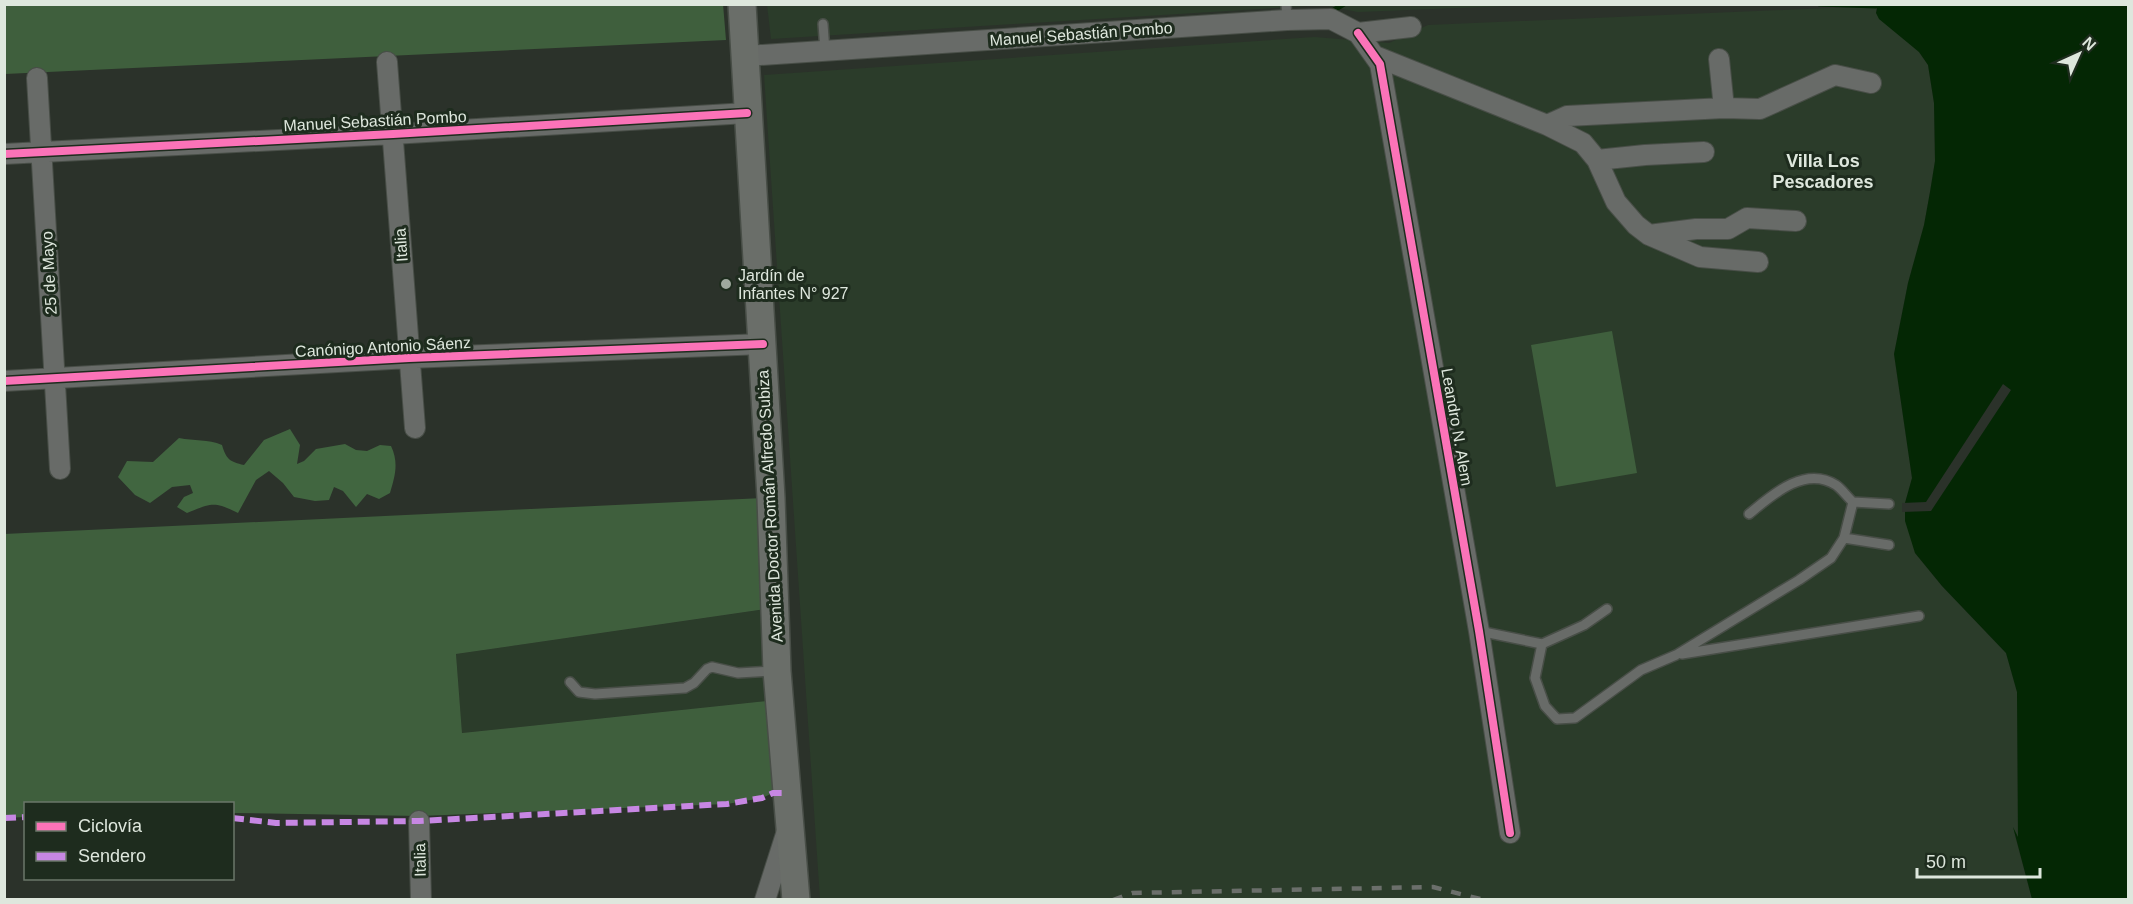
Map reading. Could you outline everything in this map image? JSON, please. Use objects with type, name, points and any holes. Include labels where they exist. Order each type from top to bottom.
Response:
[{"type":"main road","name":"Avenida Doctor Román Alfredo Subiza","points":[[742,4],[763,344],[777,671],[796,900]]},
{"type":"street","name":"Manuel Sebastián Pombo","points":[[746,56],[1286,12],[1331,19],[1358,33]]},
{"type":"street","points":[[1358,33],[1411,27]]},
{"type":"street","name":"Leandro N. Alem","points":[[1358,33],[1380,64],[1479,631],[1510,833]]},
{"type":"street","points":[[1375,57],[1546,125],[1583,143],[1597,160],[1616,202],[1636,225],[1649,235],[1700,257],[1758,262]]},
{"type":"street","points":[[1719,59],[1724,108]]},
{"type":"street","name":"Italia","points":[[387,62],[415,428]]},
{"type":"street","points":[[1546,125],[1567,116],[1724,108],[1760,109],[1834,75],[1871,83]]},
{"type":"street","name":"25 de Mayo","points":[[38,78],[60,468]]},
{"type":"street","name":"Manuel Sebastián Pombo","points":[[4,154],[747,113]]},
{"type":"street","points":[[1597,160],[1704,152]]},
{"type":"street","points":[[1649,235],[1696,229],[1728,229],[1747,218],[1797,221]]},
{"type":"street","name":"Canónigo Antonio Sáenz","points":[[4,381],[409,358],[763,344]]},
{"type":"street","name":"Italia","points":[[419,821],[421,900]]},
{"type":"street","points":[[765,900],[789,823]]},
{"type":"lane","points":[[823,24],[825,51]]},
{"type":"lane","points":[[1749,514],[1771,496],[1807,478],[1823,480],[1836,485],[1853,502],[1889,504]]},
{"type":"lane","points":[[1542,644],[1535,678],[1545,706],[1557,719],[1575,718],[1641,670],[1676,655],[1831,558],[1844,538],[1853,502]]},
{"type":"lane","points":[[1844,538],[1889,545]]},
{"type":"lane","points":[[1479,631],[1542,644],[1584,625],[1607,609]]},
{"type":"lane","points":[[1676,655],[1919,616]]},
{"type":"lane","points":[[570,682],[579,692],[606,694],[685,688],[694,684],[707,669],[712,667],[738,673],[777,671]]},
{"type":"shaded area","points":[[723,4],[726,40],[5,74],[4,5]]},
{"type":"shaded area","points":[[1878,4],[2128,5],[2128,899],[2032,899],[2013,827],[2018,837],[2017,692],[2006,653],[1942,586],[1915,553],[1905,521],[1905,503],[1912,478],[1894,354],[1908,283],[1924,225],[1935,161],[1934,103],[1928,65],[1919,52],[1879,19],[1876,13]]},
{"type":"shaded area","points":[[767,5],[1323,5],[771,39]]},
{"type":"shaded area","points":[[1323,5],[1531,5],[1358,12]]},
{"type":"shaded area","points":[[1876,6],[1876,13],[1919,52],[1928,65],[1934,103],[1935,161],[1924,225],[1908,283],[1894,354],[1912,478],[1905,503],[1915,553],[1942,586],[2006,653],[2017,692],[2018,838],[2014,832],[2032,899],[820,899],[764,75],[1314,37],[1389,43],[1428,25]]},
{"type":"shaded area","points":[[1612,331],[1637,473],[1556,487],[1531,345]]},
{"type":"shaded area","points":[[290,429],[300,445],[297,464],[304,461],[316,449],[345,444],[356,450],[367,451],[380,445],[391,446],[396,464],[390,493],[379,499],[367,494],[356,507],[343,491],[334,487],[329,500],[315,501],[294,497],[269,471],[256,480],[238,513],[213,505],[187,513],[177,507],[184,497],[193,493],[190,485],[172,487],[150,503],[135,495],[118,477],[127,461],[153,462],[179,438],[222,445],[229,459],[244,465],[264,440]]},
{"type":"shaded area","points":[[763,498],[765,609],[456,654],[462,733],[767,701],[773,793],[762,798],[727,804],[419,816],[234,813],[234,802],[24,802],[24,817],[5,818],[4,534]]},
{"type":"shaded area","points":[[765,609],[767,701],[462,733],[456,654]]},
{"type":"pier","points":[[2003,384],[2011,390],[1931,511],[1902,512],[1902,503],[1926,502]]},
{"type":"waterway","points":[[1329,13],[1344,4]]},
{"type":"waterway","points":[[1819,4],[1876,6]]},
{"type":"railway","points":[[1113,900],[1132,893],[1433,887],[1484,900]]},
{"type":"marked path","points":[[234,818],[276,823],[419,821],[727,804],[762,798],[773,793],[787,793]]},
{"type":"marked path","points":[[4,818],[24,817]]},
{"type":"cycle path","points":[[1358,33],[1380,64],[1479,631],[1510,833]]},
{"type":"cycle path","points":[[4,154],[747,113]]},
{"type":"cycle path","points":[[4,381],[409,358],[763,344]]},
{"type":"place","name":"Jardín de Infantes N° 927","points":[[726,284]]},
{"type":"district","name":"Villa Los Pescadores","points":[[1823,171]]}]
